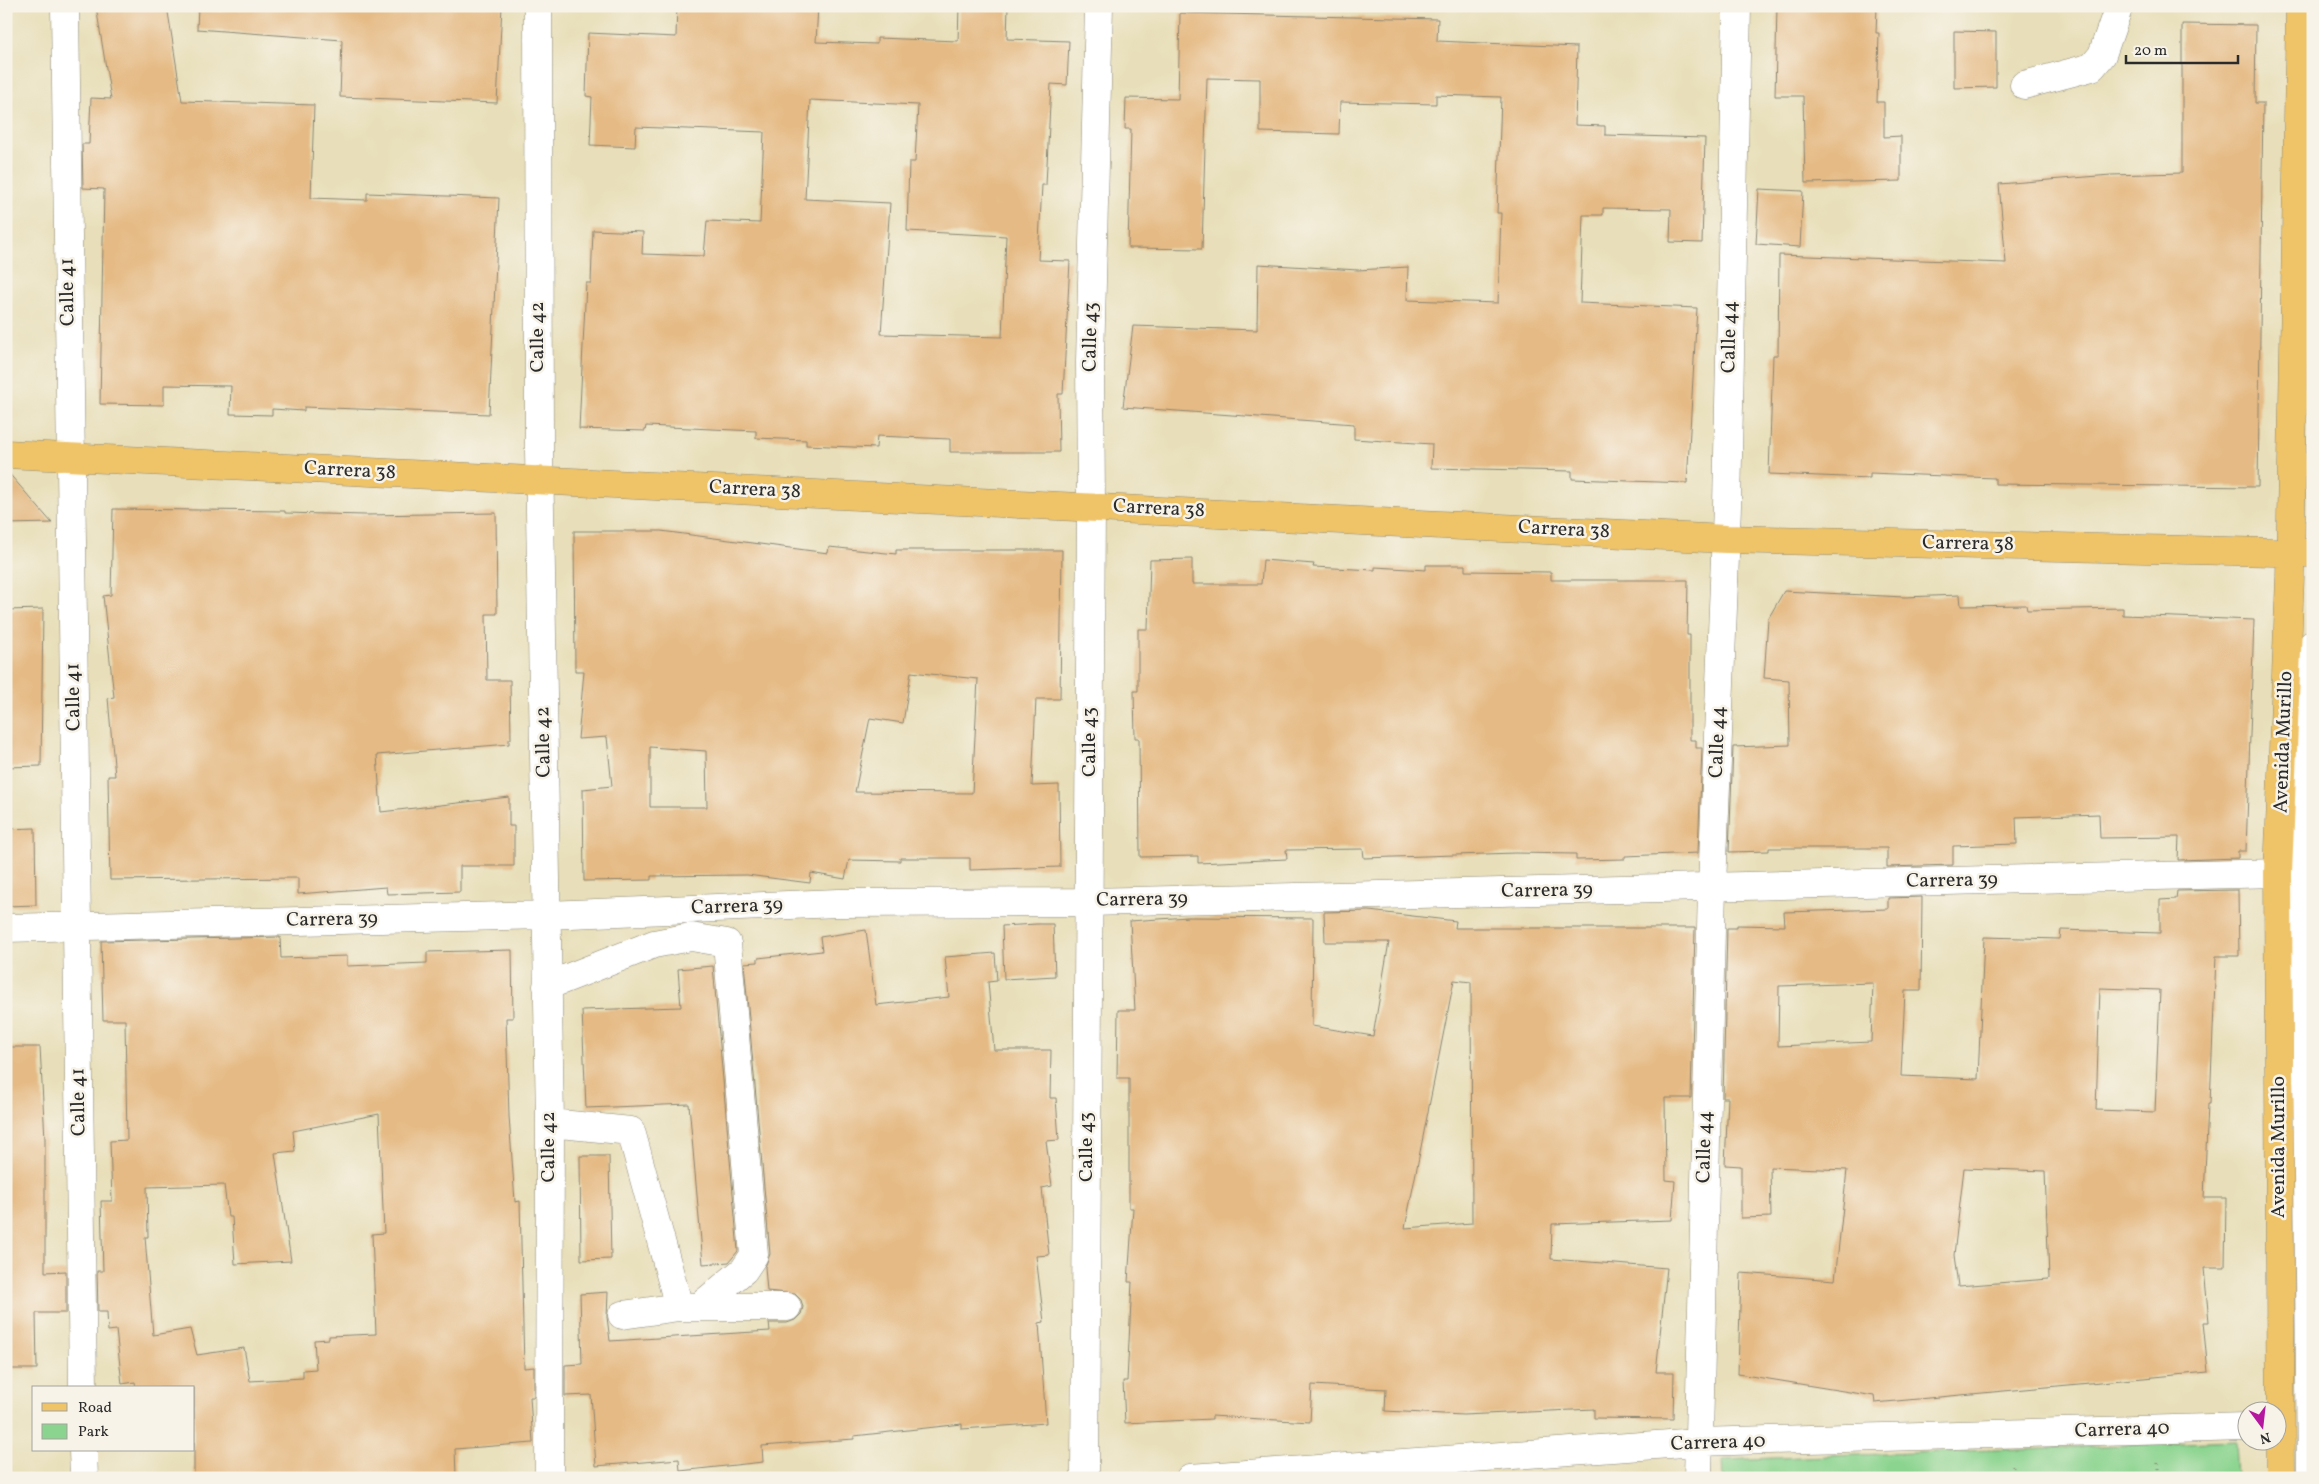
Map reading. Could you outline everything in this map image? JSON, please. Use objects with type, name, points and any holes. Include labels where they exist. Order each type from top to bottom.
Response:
[{"type":"main road","name":"Avenida Murillo","points":[[2278,1402],[2278,873],[2302,553],[2300,6]]},
{"type":"main road","name":"Carrera 38","points":[[6,454],[1091,506],[1726,539],[2302,553]]},
{"type":"main road","name":"Avenida Murillo","points":[[2280,1452],[2281,1478]]},
{"type":"street","name":"Calle 41","points":[[65,6],[83,1386]]},
{"type":"street","name":"Calle 42","points":[[538,6],[539,480],[550,1123],[548,1478]]},
{"type":"street","name":"Calle 43","points":[[1085,1478],[1091,506],[1090,361],[1098,6]]},
{"type":"street","name":"Calle 44","points":[[1698,1478],[1712,887],[1726,539],[1736,6]]},
{"type":"street","points":[[2024,85],[2092,67],[2102,55],[2119,6]]},
{"type":"street","points":[[2311,1478],[2305,870],[2313,644]]},
{"type":"street","name":"Carrera 39","points":[[6,928],[547,915],[838,903],[1089,902],[2278,873]]},
{"type":"street","points":[[547,986],[654,944],[691,937],[727,943],[754,1255],[744,1270],[689,1307]]},
{"type":"street","points":[[550,1123],[631,1131],[689,1307]]},
{"type":"street","points":[[622,1315],[689,1307],[787,1307]]},
{"type":"street","name":"Carrera 40","points":[[1190,1478],[1698,1442],[2236,1427]]},
{"type":"street","points":[[83,1452],[84,1478]]},
{"type":"green space","points":[[2235,1441],[2237,1478],[1723,1478],[1722,1460]]},
{"type":"building","points":[[96,6],[167,6],[182,101],[314,105],[311,198],[367,200],[367,193],[499,198],[489,414],[304,407],[304,411],[272,409],[272,415],[230,414],[231,386],[164,385],[164,405],[100,404],[104,189],[83,188],[82,144],[89,144],[91,98],[111,99]]},
{"type":"building","points":[[198,6],[502,6],[497,103],[340,97],[342,40],[197,29]]},
{"type":"building","points":[[677,6],[818,6],[816,42],[877,44],[877,38],[958,41],[959,6],[1008,6],[1007,39],[1069,41],[1067,85],[1051,84],[1046,185],[1042,185],[1038,260],[1070,261],[1063,394],[1058,394],[1059,452],[950,452],[950,439],[877,436],[876,448],[806,445],[806,440],[756,438],[756,431],[646,426],[645,431],[579,429],[586,283],[591,283],[593,230],[643,232],[642,254],[704,256],[707,221],[760,223],[764,132],[636,127],[635,147],[590,145],[592,97],[586,96],[588,33],[676,37]],"holes":[[[810,100],[918,105],[915,162],[909,162],[907,231],[1006,236],[1002,337],[881,334],[890,203],[805,199]]]},
{"type":"building","points":[[1777,6],[1877,6],[1876,33],[1879,33],[1877,102],[1884,102],[1884,137],[1901,136],[1901,181],[1805,183],[1803,96],[1775,96]]},
{"type":"building","points":[[1180,13],[1438,19],[1437,41],[1577,47],[1575,125],[1605,126],[1605,135],[1705,138],[1702,243],[1670,242],[1671,209],[1603,208],[1603,215],[1583,215],[1580,303],[1697,308],[1687,483],[1572,479],[1572,471],[1431,468],[1432,444],[1354,439],[1354,424],[1123,407],[1133,326],[1257,330],[1258,264],[1358,270],[1408,267],[1407,300],[1498,303],[1501,213],[1497,213],[1501,97],[1436,95],[1436,104],[1340,102],[1339,134],[1260,132],[1260,79],[1207,78],[1202,249],[1128,248],[1131,129],[1125,129],[1126,98],[1178,99]]},
{"type":"building","points":[[2182,24],[2256,25],[2255,103],[2263,103],[2258,487],[1995,484],[1995,478],[1870,473],[1870,478],[1769,474],[1773,355],[1778,355],[1779,255],[2006,263],[1999,184],[2111,175],[2182,173]]},
{"type":"building","points":[[1954,31],[1996,32],[1996,87],[1954,88]]},
{"type":"building","points":[[1759,189],[1803,191],[1800,247],[1756,244]]},
{"type":"building","points":[[6,470],[52,523],[6,524]]},
{"type":"building","points":[[113,509],[285,511],[285,513],[365,515],[496,513],[497,614],[486,614],[487,680],[510,680],[511,739],[509,739],[509,744],[377,755],[381,812],[509,797],[509,826],[514,826],[514,866],[460,866],[460,892],[387,894],[386,887],[298,894],[298,878],[110,880],[108,776],[115,776],[108,698],[114,697],[103,596],[111,595]]},
{"type":"building","points":[[574,531],[661,531],[828,553],[829,547],[896,554],[896,550],[1062,550],[1060,699],[1036,699],[1032,786],[1059,785],[1060,867],[970,870],[970,858],[900,858],[900,861],[849,860],[845,879],[811,873],[810,883],[747,875],[651,876],[651,880],[584,881],[583,789],[612,786],[607,737],[578,739],[584,671],[575,671]],"holes":[[[911,672],[978,679],[972,793],[855,792],[870,718],[903,723]],[[650,747],[706,751],[707,807],[650,807]]]},
{"type":"building","points":[[1192,559],[1192,584],[1261,584],[1263,560],[1314,564],[1313,567],[1375,570],[1375,567],[1426,570],[1426,565],[1465,565],[1465,571],[1551,572],[1551,580],[1688,580],[1687,635],[1690,635],[1690,740],[1696,740],[1696,748],[1702,748],[1698,853],[1625,856],[1625,859],[1576,860],[1576,854],[1515,853],[1364,858],[1363,849],[1286,850],[1287,859],[1198,863],[1198,856],[1140,857],[1139,738],[1135,738],[1134,691],[1138,691],[1138,629],[1148,629],[1150,560]]},
{"type":"building","points":[[1784,591],[1904,597],[1960,595],[1961,606],[2026,605],[2027,610],[2123,608],[2123,615],[2254,620],[2246,851],[2238,851],[2238,858],[2178,860],[2179,837],[2100,838],[2099,814],[2016,817],[2017,844],[1953,846],[1953,865],[1887,867],[1887,848],[1769,848],[1769,851],[1729,852],[1733,747],[1790,745],[1789,680],[1764,678],[1768,619]]},
{"type":"building","points":[[43,609],[41,766],[6,767],[6,610]]},
{"type":"building","points":[[35,828],[36,905],[6,906],[6,829]]},
{"type":"building","points":[[2238,890],[2239,956],[2216,956],[2204,1198],[2226,1198],[2225,1268],[2204,1268],[2209,1322],[2203,1322],[2208,1372],[1875,1403],[1874,1396],[1738,1374],[1741,1273],[1835,1280],[1847,1170],[1770,1167],[1771,1217],[1741,1218],[1741,1166],[1725,1165],[1728,1098],[1723,1098],[1727,928],[1737,928],[1737,925],[1785,926],[1784,912],[1888,909],[1888,898],[1922,897],[1921,991],[1905,991],[1901,1076],[1978,1079],[1984,937],[2060,939],[2061,930],[2160,933],[2160,900],[2176,899],[2177,891]],"holes":[[[1873,983],[1871,1042],[1778,1046],[1779,986]],[[2100,988],[2160,990],[2155,1112],[2096,1110]],[[1964,1168],[2045,1171],[2049,1279],[1958,1286],[1954,1255]]]},
{"type":"building","points":[[1369,911],[1456,921],[1455,928],[1695,928],[1691,1098],[1665,1098],[1666,1180],[1675,1181],[1672,1220],[1552,1224],[1551,1259],[1667,1268],[1656,1372],[1674,1372],[1673,1419],[1594,1418],[1594,1409],[1463,1415],[1385,1411],[1386,1389],[1312,1385],[1310,1422],[1212,1416],[1212,1419],[1125,1423],[1123,1381],[1127,1381],[1132,1282],[1128,1282],[1133,1208],[1129,1208],[1129,1078],[1117,1078],[1118,1010],[1135,1010],[1130,921],[1188,917],[1313,918],[1312,1026],[1373,1036],[1389,942],[1325,942],[1324,912]],"holes":[[[1454,980],[1471,982],[1472,1223],[1405,1228]]]},
{"type":"building","points":[[1053,924],[1055,976],[1004,979],[1002,926]]},
{"type":"building","points":[[866,930],[876,1005],[949,997],[945,957],[995,953],[997,981],[988,982],[994,1050],[1051,1050],[1050,1098],[1056,1098],[1059,1140],[1046,1141],[1052,1186],[1042,1188],[1049,1255],[1036,1256],[1044,1322],[1039,1323],[1046,1423],[962,1429],[962,1424],[854,1436],[854,1439],[762,1446],[763,1462],[680,1471],[679,1459],[596,1466],[591,1395],[565,1396],[565,1365],[582,1364],[580,1294],[608,1292],[607,1317],[610,1341],[770,1331],[769,1323],[787,1323],[795,1320],[801,1314],[803,1307],[801,1300],[795,1294],[767,1291],[765,1267],[770,1254],[744,963],[758,962],[758,958],[822,951],[820,937]]},
{"type":"building","points":[[280,937],[281,958],[347,956],[347,966],[427,963],[427,952],[512,950],[513,1018],[506,1018],[509,1116],[515,1202],[520,1201],[524,1368],[534,1367],[534,1397],[530,1397],[533,1443],[455,1449],[456,1476],[194,1478],[195,1386],[136,1386],[135,1382],[122,1384],[116,1330],[108,1331],[107,1312],[98,1312],[97,1271],[103,1271],[101,1201],[112,1201],[110,1141],[127,1140],[125,1020],[103,1020],[101,941]],"holes":[[[379,1114],[384,1233],[372,1234],[376,1334],[329,1336],[329,1339],[314,1340],[316,1369],[303,1370],[303,1378],[250,1381],[244,1348],[197,1355],[190,1329],[153,1335],[145,1237],[148,1237],[147,1187],[224,1185],[228,1217],[232,1217],[235,1264],[291,1261],[275,1153],[295,1151],[293,1131]]]},
{"type":"building","points":[[713,966],[738,1251],[729,1262],[703,1264],[689,1104],[586,1108],[582,1010],[681,1007],[678,969]]},
{"type":"building","points":[[6,1047],[40,1047],[45,1139],[45,1272],[66,1271],[66,1313],[36,1313],[37,1369],[6,1369]]},
{"type":"building","points":[[580,1156],[609,1156],[611,1259],[581,1260]]}]
